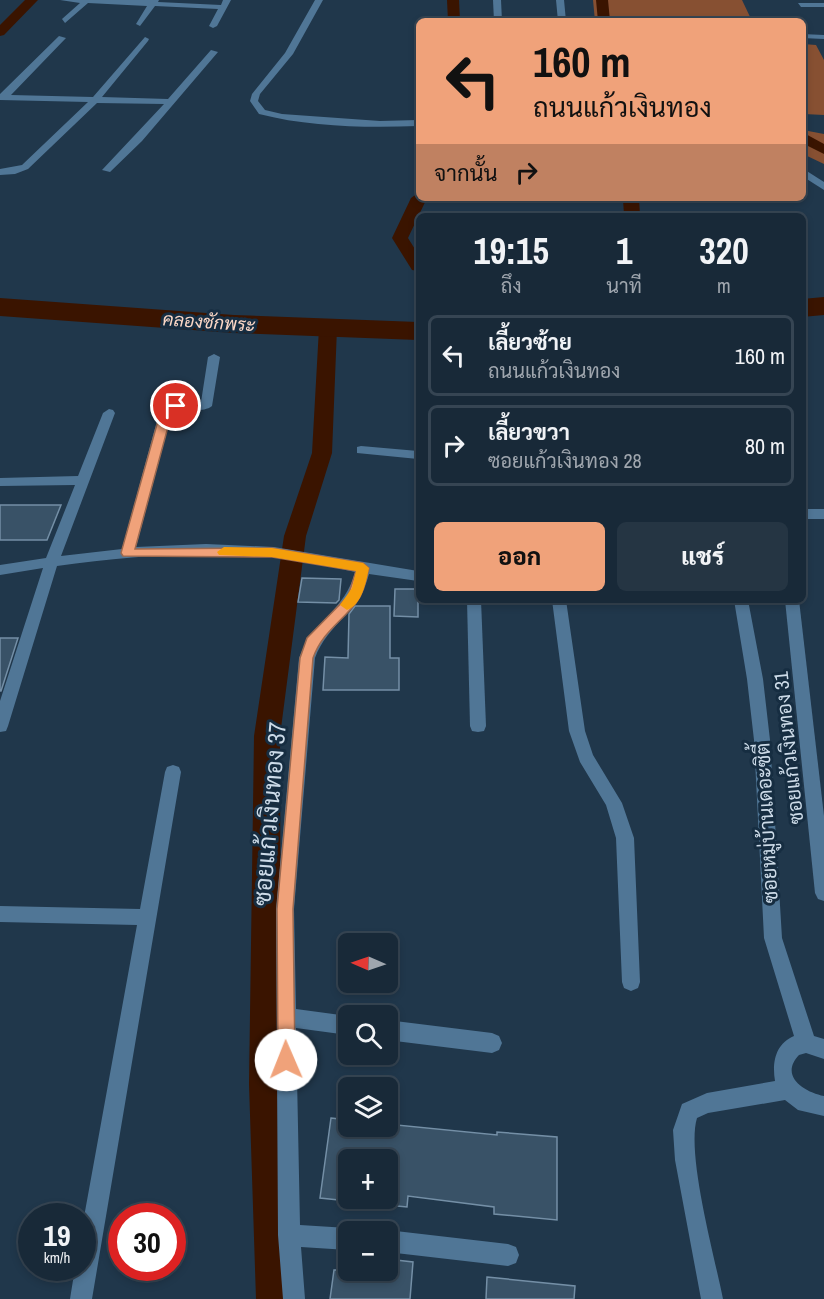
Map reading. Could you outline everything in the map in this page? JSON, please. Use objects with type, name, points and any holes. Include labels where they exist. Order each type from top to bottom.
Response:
[{"type":"street","points":[[64,0],[224,3],[213,26]]},
{"type":"street","points":[[319,0],[289,54],[256,94],[254,101],[257,106],[262,112],[282,117],[395,125],[416,123]]},
{"type":"street","points":[[497,0],[498,18]]},
{"type":"street","points":[[560,0],[562,18]]},
{"type":"street","points":[[65,21],[86,1]]},
{"type":"street","points":[[140,24],[154,2]]},
{"type":"street","points":[[801,5],[824,5]]},
{"type":"street","points":[[806,36],[824,37]]},
{"type":"street","points":[[2,97],[62,38]]},
{"type":"street","points":[[0,172],[15,171],[25,167],[95,99],[146,39]]},
{"type":"street","points":[[108,170],[139,139],[168,102],[214,52]]},
{"type":"street","points":[[2,97],[168,102]]},
{"type":"street","points":[[395,125],[416,130]]},
{"type":"street","points":[[806,174],[824,187]]},
{"type":"street","points":[[128,553],[166,410],[176,406],[206,406],[214,357]]},
{"type":"street","points":[[0,726],[52,561],[109,413]]},
{"type":"street","points":[[361,450],[416,455]]},
{"type":"street","points":[[0,482],[83,480]]},
{"type":"street","points":[[806,514],[824,514]]},
{"type":"street","points":[[0,570],[52,561],[128,553],[272,552],[416,576]]},
{"type":"street","name":"ซอยแก้วเงินทอง 37","points":[[294,1299],[289,1235],[285,909],[307,658],[318,634],[352,599],[358,589],[363,568]]},
{"type":"street","points":[[474,603],[477,726]]},
{"type":"street","points":[[559,603],[577,731],[586,757],[614,803],[625,838],[631,982]]},
{"type":"street","name":"ซอยหมู่บ้านเดอะซิตี้","points":[[741,603],[762,740],[773,938],[815,1046],[796,1045],[782,1058],[783,1079],[789,1089]]},
{"type":"street","name":"ซอยแก้วเงินทอง 31","points":[[792,603],[819,782],[824,892]]},
{"type":"street","points":[[81,1299],[173,772]]},
{"type":"street","points":[[0,914],[147,917]]},
{"type":"street","points":[[286,1017],[338,1024]]},
{"type":"street","points":[[398,1031],[492,1043]]},
{"type":"street","points":[[712,1299],[685,1160],[683,1130],[689,1111],[707,1103],[789,1089],[805,1103],[824,1106]]},
{"type":"street","points":[[289,1235],[338,1238]]},
{"type":"street","points":[[398,1243],[508,1255]]},
{"type":"shaded area","points":[[593,0],[742,0],[751,18],[595,18]]},
{"type":"shaded area","points":[[806,44],[816,45],[824,60],[824,115],[806,114]]},
{"type":"shaded area","points":[[806,131],[824,134],[824,164],[806,155]]},
{"type":"building","points":[[0,505],[61,505],[47,540],[0,540]]},
{"type":"building","points":[[302,578],[341,579],[339,600],[336,603],[298,602]]},
{"type":"building","points":[[395,589],[416,589],[418,617],[394,616]]},
{"type":"building","points":[[355,606],[390,606],[390,658],[399,658],[399,690],[323,690],[325,657],[348,658],[349,614]]},
{"type":"building","points":[[0,638],[18,638],[1,691],[0,691]]},
{"type":"building","points":[[331,1118],[338,1119],[338,1137],[398,1137],[398,1125],[497,1135],[497,1132],[557,1137],[557,1220],[494,1214],[494,1207],[408,1196],[407,1207],[398,1206],[398,1149],[338,1149],[338,1200],[320,1198]]},
{"type":"building","points":[[398,1260],[413,1262],[410,1299],[330,1299],[334,1270],[338,1270],[338,1281],[398,1281]]},
{"type":"building","points":[[487,1277],[575,1286],[574,1299],[486,1299]]},
{"type":"waterway","points":[[0,32],[32,0]]},
{"type":"waterway","points":[[453,0],[454,18]]},
{"type":"waterway","points":[[602,0],[604,18]]},
{"type":"waterway","points":[[806,139],[824,150]]},
{"type":"waterway","points":[[416,263],[400,238],[418,201]]},
{"type":"waterway","points":[[631,201],[632,213]]},
{"type":"waterway","name":"คลองชักพระ","points":[[806,308],[824,306]]},
{"type":"waterway","name":"คลองชักพระ","points":[[0,307],[234,324],[416,331]]},
{"type":"waterway","points":[[274,1299],[265,1084],[267,736],[295,536],[322,453],[328,328]]},
{"type":"slow traffic","points":[[224,552],[272,552],[363,568],[358,589],[347,605]]},
{"type":"route","points":[[176,406],[166,410],[128,553],[272,552],[363,568],[358,589],[352,599],[312,641],[307,658],[285,909],[286,1060]]}]
